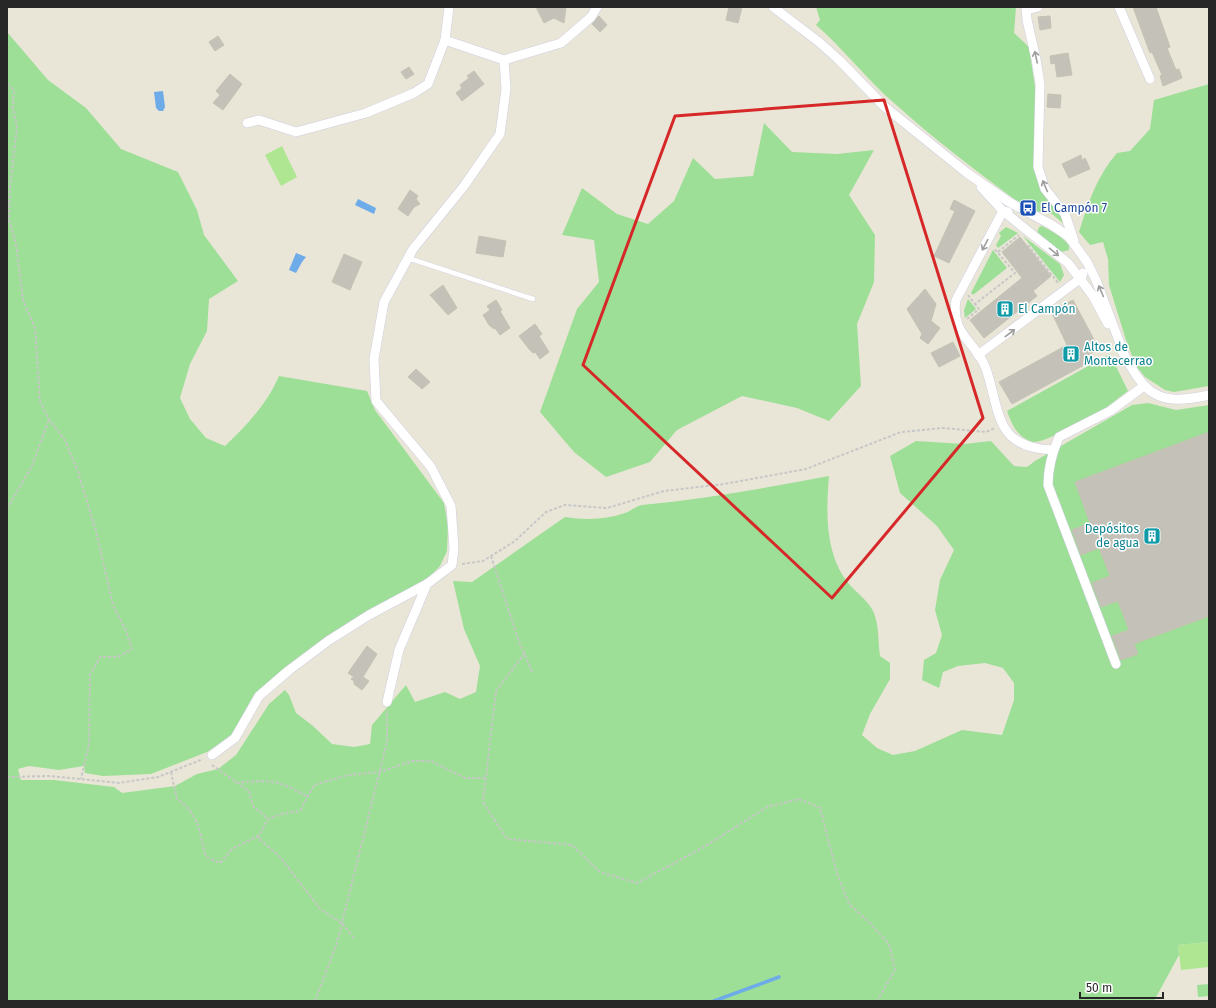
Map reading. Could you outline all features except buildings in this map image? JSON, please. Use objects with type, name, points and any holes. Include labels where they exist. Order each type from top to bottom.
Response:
[{"type":"street","points":[[247,123],[260,120],[296,132],[366,112],[414,93],[428,84],[445,40],[449,7]]},
{"type":"street","points":[[445,40],[504,60],[561,43],[591,17],[597,7]]},
{"type":"street","points":[[772,7],[838,58],[885,107],[968,173],[1009,202],[1060,230],[1076,244]]},
{"type":"street","points":[[1038,7],[1026,9],[1040,84],[1038,167],[1045,189],[1065,214],[1076,244],[1087,262],[1102,293],[1124,354]]},
{"type":"street","points":[[1119,7],[1150,79]]},
{"type":"street","points":[[211,759],[235,738],[259,696],[288,671],[328,641],[369,615],[427,584],[452,565],[454,548],[451,506],[430,467],[376,401],[374,359],[384,302],[413,249],[464,186],[500,134],[506,88],[504,60]]},
{"type":"street","points":[[968,173],[1003,211],[1068,263],[1081,278],[1093,296],[1136,376],[1144,386],[1161,397],[1171,399],[1193,398],[1209,395]]},
{"type":"street","points":[[1003,211],[1020,215],[1030,221],[1039,219]]},
{"type":"street","points":[[1003,211],[956,300],[954,312],[955,320],[983,362],[1003,425],[1010,435],[1019,443],[1041,450],[1053,450]]},
{"type":"street","points":[[978,355],[1081,278],[1087,262]]},
{"type":"street","points":[[1116,664],[1048,485],[1049,465],[1053,450],[1059,437],[1110,410],[1144,386]]},
{"type":"street","points":[[387,702],[399,650],[427,584]]},
{"type":"lane","points":[[408,258],[533,299]]},
{"type":"path","points":[[7,84],[14,90],[16,127],[10,186],[9,220],[16,244],[23,300],[35,328],[40,402],[49,419],[65,440],[78,472],[96,530],[112,605],[126,631],[132,649],[118,657],[100,657],[90,675],[90,744],[81,779]]},
{"type":"path","points":[[975,304],[1015,273],[998,252],[1020,234]]},
{"type":"path","points":[[1025,240],[1057,281]]},
{"type":"path","points":[[959,326],[979,309],[962,288]]},
{"type":"path","points":[[7,509],[32,466],[49,419]]},
{"type":"path","points":[[452,565],[483,560],[491,556],[515,541],[546,512],[565,506],[607,508],[664,491],[724,484],[806,469],[901,432],[944,428],[986,432],[1003,425]]},
{"type":"path","points":[[491,556],[518,639],[533,674]]},
{"type":"path","points":[[524,653],[496,691],[483,802],[507,839],[572,845],[600,872],[637,883],[704,847],[767,807],[799,800],[820,808],[837,873],[849,904],[870,923],[889,944],[895,970],[877,1001]]},
{"type":"path","points":[[315,1001],[337,943],[380,772],[387,742],[387,702]]},
{"type":"path","points":[[7,778],[50,776],[119,783],[158,777],[211,759],[235,783],[249,791],[253,806],[268,819]]},
{"type":"path","points":[[170,772],[177,799],[189,808],[195,816],[206,857],[220,863],[232,849],[259,836],[268,819],[282,814],[300,811],[314,785],[348,775],[380,772],[412,761],[431,761],[465,778],[486,778]]},
{"type":"path","points":[[235,783],[262,780],[287,784],[307,796]]},
{"type":"path","points":[[259,836],[258,838],[280,857],[295,874],[321,910],[342,923],[354,938]]},
{"type":"highlighted area","points":[[884,100],[983,418],[832,598],[583,365],[675,116]]},
{"type":"green space","points":[[816,7],[1016,7],[1014,33],[1029,47],[1035,87],[1035,130],[1043,194],[1060,214],[1064,224],[1052,214],[1035,211],[1021,204],[956,155],[909,116],[884,94],[816,25],[820,20]]},
{"type":"green space","points":[[7,32],[48,80],[86,108],[121,149],[178,172],[197,210],[204,235],[238,281],[209,299],[207,331],[190,364],[180,398],[190,419],[206,438],[225,446],[256,414],[269,396],[279,376],[367,391],[375,410],[444,503],[448,526],[447,551],[440,566],[429,577],[278,675],[254,695],[233,734],[207,752],[151,774],[103,776],[85,773],[84,766],[59,770],[29,766],[18,769],[21,780],[54,780],[114,787],[122,793],[175,786],[197,774],[218,769],[236,755],[269,704],[285,690],[289,695],[296,713],[313,726],[332,744],[354,747],[370,744],[372,725],[406,685],[415,702],[445,692],[460,699],[476,692],[480,666],[464,629],[453,581],[472,582],[565,517],[588,519],[610,517],[625,513],[642,505],[736,493],[829,476],[827,503],[828,530],[834,556],[839,569],[846,580],[866,601],[873,611],[877,625],[880,656],[890,663],[890,679],[870,714],[862,735],[877,748],[893,755],[915,751],[962,730],[1002,735],[1014,700],[1014,683],[1003,668],[985,663],[958,666],[943,672],[939,688],[922,680],[924,660],[936,653],[942,635],[935,610],[940,580],[954,550],[937,526],[900,493],[890,456],[916,441],[964,444],[991,441],[1014,466],[1027,467],[1132,405],[1148,403],[1176,410],[1209,405],[1209,942],[1178,945],[1179,955],[1154,1001],[7,1001]]},
{"type":"green space","points":[[1209,84],[1209,386],[1174,392],[1165,390],[1145,377],[1136,366],[1126,340],[1109,285],[1108,259],[1103,242],[1090,245],[1079,232],[1094,190],[1110,162],[1117,153],[1130,151],[1150,129],[1154,100]]},
{"type":"green space","points":[[764,123],[792,152],[837,154],[874,150],[849,195],[875,235],[874,282],[857,324],[861,386],[829,421],[797,408],[742,396],[677,430],[650,462],[606,477],[574,452],[540,412],[577,309],[599,282],[594,240],[562,235],[582,188],[617,214],[648,224],[674,201],[693,158],[715,179],[753,176]]},
{"type":"green space","points":[[282,146],[297,177],[281,186],[265,155]]},
{"type":"green space","points":[[1042,226],[1060,236],[1069,245],[1069,250],[1061,252],[1037,233],[1039,227]]},
{"type":"green space","points":[[1006,227],[1018,233],[998,248],[996,245],[1001,236],[999,233]]},
{"type":"green space","points":[[1023,236],[1060,264],[1064,275],[1060,282]]},
{"type":"green space","points":[[993,250],[1007,268],[973,295],[971,293]]},
{"type":"green space","points":[[968,299],[976,309],[965,318],[964,310]]},
{"type":"green space","points":[[1110,354],[1128,391],[1098,413],[1048,438],[1034,442],[1024,438],[1016,431],[1007,411]]},
{"type":"green space","points":[[1209,942],[1209,967],[1181,970],[1178,945]]},
{"type":"green space","points":[[1209,984],[1209,996],[1198,997],[1197,985]]},
{"type":"water","points":[[163,91],[165,107],[163,111],[159,111],[156,108],[154,92]]},
{"type":"water","points":[[358,199],[376,208],[374,214],[355,205]]},
{"type":"water","points":[[296,253],[306,257],[296,273],[289,270]]},
{"type":"waterway","points":[[714,1001],[779,977]]},
{"type":"place","name":"El Campón 7","points":[[1028,208]]},
{"type":"place","name":"El Campón","points":[[1005,309]]},
{"type":"place","name":"Altos de Montecerrao","points":[[1071,354]]},
{"type":"place","name":"Depósitos de agua","points":[[1152,536]]}]
